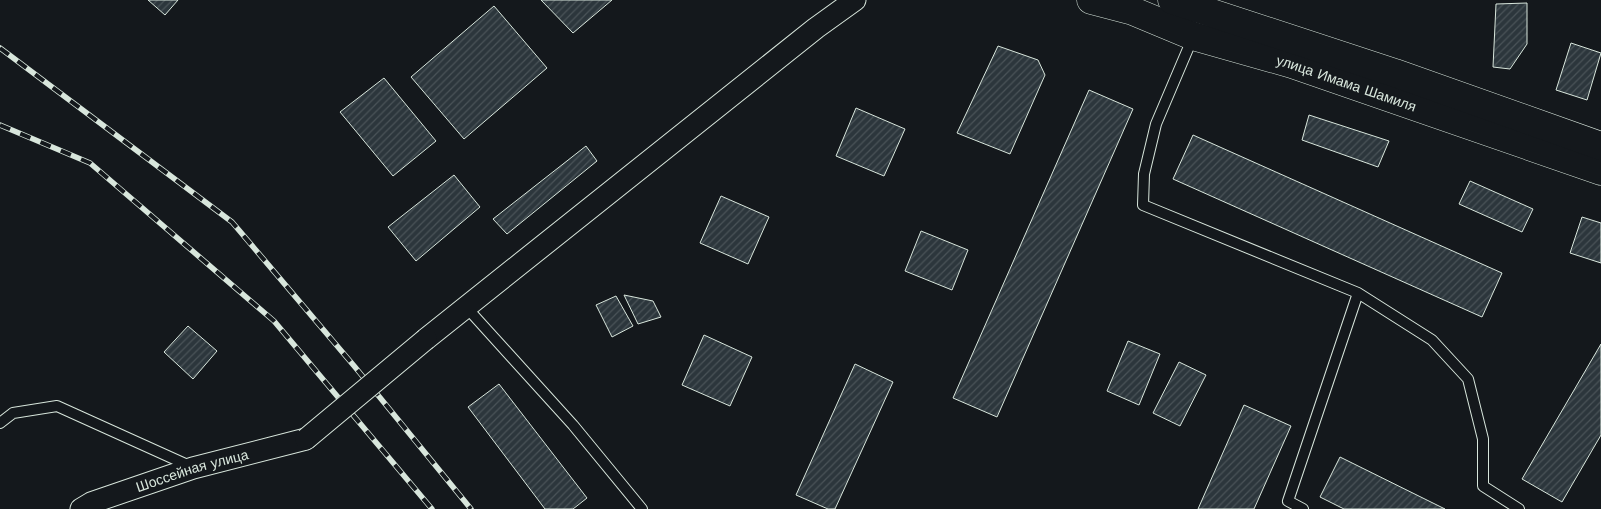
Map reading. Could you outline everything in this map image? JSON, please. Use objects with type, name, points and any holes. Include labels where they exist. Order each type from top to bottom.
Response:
[{"type":"main road","name":"улица Имама Шамиля","points":[[1090,0],[1134,6],[1193,36],[1292,64],[1601,171]]},
{"type":"main road","name":"улица Имама Шамиля","points":[[1172,0],[1395,73],[1601,146]]},
{"type":"street","points":[[467,308],[816,28],[855,0]]},
{"type":"street","name":"Шоссейная улица","points":[[81,509],[90,503],[193,468],[306,439],[426,339],[467,308]]},
{"type":"lane","points":[[1193,36],[1156,124],[1144,174],[1143,205],[1358,292],[1432,340],[1468,379],[1483,439],[1483,486],[1519,509]]},
{"type":"lane","points":[[1303,509],[1288,501],[1358,292]]},
{"type":"lane","points":[[467,308],[573,425],[642,509]]},
{"type":"lane","points":[[0,422],[12,413],[56,406],[193,468]]},
{"type":"building","points":[[148,0],[178,0],[165,15]]},
{"type":"building","points":[[541,0],[612,0],[573,33]]},
{"type":"building","points":[[1527,3],[1527,44],[1510,69],[1493,67],[1496,4]]},
{"type":"building","points":[[494,6],[547,68],[464,139],[411,77]]},
{"type":"building","points":[[1571,43],[1601,53],[1587,100],[1556,90]]},
{"type":"building","points":[[998,46],[1038,60],[1045,75],[1010,154],[957,133]]},
{"type":"building","points":[[384,78],[436,141],[393,176],[340,112]]},
{"type":"building","points":[[1089,90],[1133,109],[997,417],[953,398]]},
{"type":"building","points":[[856,108],[905,129],[884,176],[836,156]]},
{"type":"building","points":[[1309,115],[1389,141],[1378,167],[1302,140]]},
{"type":"building","points":[[1193,135],[1502,273],[1482,317],[1173,179]]},
{"type":"building","points":[[586,146],[597,161],[507,234],[493,219]]},
{"type":"building","points":[[454,175],[480,207],[416,261],[388,227]]},
{"type":"building","points":[[1470,181],[1533,209],[1522,232],[1459,204]]},
{"type":"building","points":[[721,196],[769,217],[748,264],[700,243]]},
{"type":"building","points":[[1582,217],[1601,223],[1601,263],[1570,253]]},
{"type":"building","points":[[921,231],[968,250],[952,290],[905,271]]},
{"type":"building","points":[[624,295],[653,301],[661,317],[638,324]]},
{"type":"building","points":[[616,296],[633,326],[612,337],[596,305]]},
{"type":"building","points":[[188,326],[217,351],[193,379],[164,352]]},
{"type":"building","points":[[704,335],[752,357],[730,406],[682,385]]},
{"type":"building","points":[[1128,341],[1160,354],[1139,405],[1107,391]]},
{"type":"building","points":[[1601,344],[1601,435],[1562,502],[1522,479]]},
{"type":"building","points":[[1179,362],[1206,375],[1180,426],[1153,413]]},
{"type":"building","points":[[855,364],[893,382],[835,509],[828,509],[796,495]]},
{"type":"building","points":[[499,384],[587,498],[573,509],[545,509],[468,407]]},
{"type":"building","points":[[1244,405],[1291,426],[1254,509],[1198,509]]},
{"type":"building","points":[[1340,457],[1445,509],[1344,509],[1320,497]]},
{"type":"railway","points":[[0,48],[232,222],[355,367],[471,509]]},
{"type":"railway","points":[[0,125],[90,163],[274,321],[432,509]]}]
